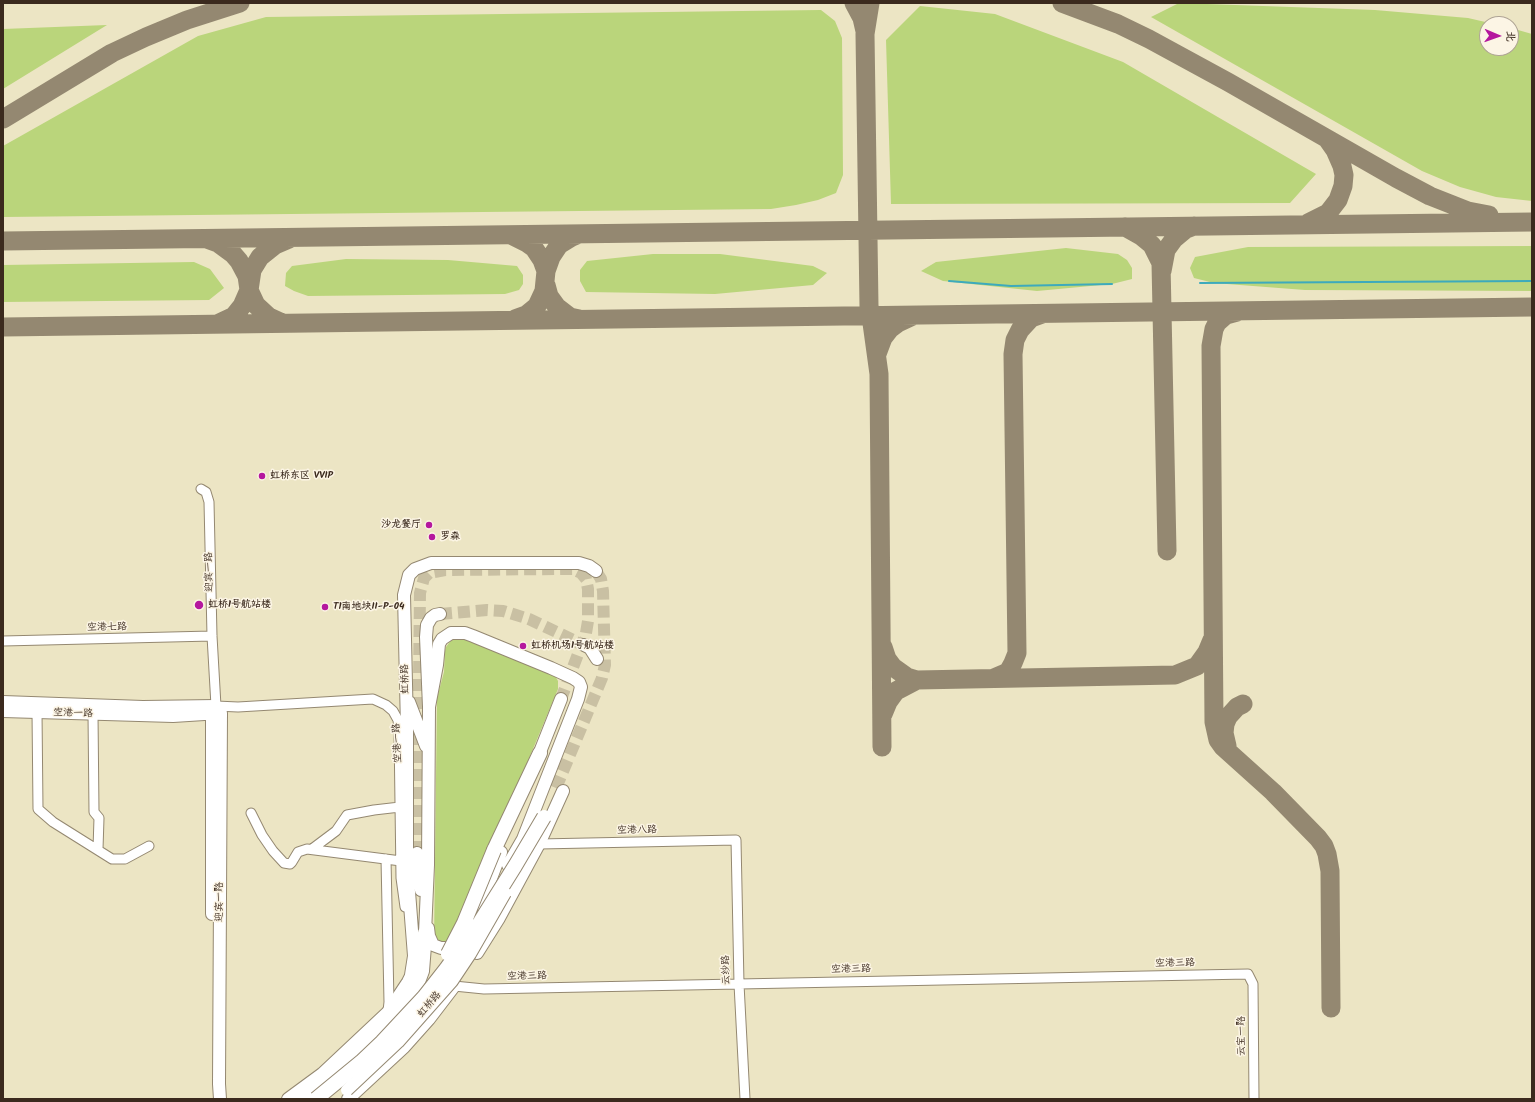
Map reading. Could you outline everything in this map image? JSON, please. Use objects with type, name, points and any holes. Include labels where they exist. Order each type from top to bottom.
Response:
[{"type":"highway","points":[[402,1020],[442,965],[455,942],[494,850],[540,753]]},
{"type":"highway","points":[[316,1099],[361,1062],[424,997],[458,954],[515,866],[544,817]]},
{"type":"highway","points":[[304,1099],[350,1062],[378,1036],[400,1012],[419,981],[424,958],[419,933]]},
{"type":"highway","points":[[378,1036],[401,1000],[410,979]]},
{"type":"main road","name":"虹桥路","points":[[288,1099],[322,1074],[388,1012],[410,979],[421,952],[407,866],[404,595],[409,576],[415,569],[431,563],[579,563],[589,566],[596,571]]},
{"type":"main road","name":"虹桥路","points":[[419,933],[426,915],[428,861],[429,707],[426,637],[427,625],[431,618],[440,614]]},
{"type":"main road","points":[[326,1099],[372,1058],[408,1021],[446,974],[522,839],[581,687],[579,682],[573,678],[469,635],[451,633],[442,639],[439,644],[437,665],[429,707]]},
{"type":"main road","points":[[584,645],[590,648],[597,659]]},
{"type":"main road","points":[[406,695],[428,752]]},
{"type":"main road","points":[[426,915],[429,936],[433,945],[441,948],[457,946],[468,935],[561,699]]},
{"type":"main road","name":"空港一路","points":[[3,702],[216,711]]},
{"type":"main road","name":"空港一路","points":[[3,711],[173,716],[216,711]]},
{"type":"main road","name":"迎宾一路","points":[[212,1099],[216,711]]},
{"type":"main road","name":"迎宾一路","points":[[216,711],[220,1099]]},
{"type":"main road","points":[[539,844],[542,804],[550,769]]},
{"type":"main road","name":"虹桥路","points":[[337,1099],[348,1095],[404,1047],[429,1019],[454,986],[499,918],[539,844],[560,789],[494,914],[452,981],[398,1042],[348,1095]]},
{"type":"main road","points":[[417,853],[419,933]]},
{"type":"street","name":"迎宾一路","points":[[201,489],[206,492],[209,502],[212,636],[216,711]]},
{"type":"street","name":"空港七路","points":[[3,641],[212,636]]},
{"type":"street","name":"空港一路","points":[[216,711],[238,707],[373,699],[386,705],[393,711],[398,720],[401,878],[405,907],[419,933]]},
{"type":"street","points":[[36,712],[38,809],[53,822],[112,859],[125,859],[149,846]]},
{"type":"street","points":[[93,714],[94,812],[99,818],[98,849]]},
{"type":"street","points":[[312,849],[336,831],[347,815],[400,807]]},
{"type":"street","points":[[251,814],[273,851],[284,863],[288,864],[292,862],[298,852],[312,849],[401,861]]},
{"type":"street","name":"空港八路","points":[[539,844],[736,840]]},
{"type":"street","name":"云纱路","points":[[736,840],[739,984],[745,1099]]},
{"type":"street","points":[[386,859],[388,1012]]},
{"type":"street","name":"空港三路","points":[[454,986],[484,989],[1248,974]]},
{"type":"street","name":"云宝一路","points":[[1248,974],[1253,984],[1254,1099]]},
{"type":"green space","points":[[1179,3],[1375,10],[1468,18],[1479,21],[1479,56],[1519,56],[1519,30],[1532,34],[1532,201],[1496,197],[1460,187],[1422,171],[1151,17]]},
{"type":"green space","points":[[920,6],[995,14],[1123,62],[1316,174],[1290,203],[891,204],[886,40]]},
{"type":"green space","points":[[821,10],[835,21],[842,38],[843,175],[836,193],[818,200],[771,209],[3,217],[3,146],[198,36],[266,17]]},
{"type":"green space","points":[[107,25],[3,89],[3,29]]},
{"type":"green space","points":[[1532,246],[1532,291],[1305,290],[1214,283],[1194,278],[1190,268],[1195,257],[1248,247]]},
{"type":"green space","points":[[1066,248],[1118,254],[1127,260],[1132,268],[1132,279],[1112,284],[1037,291],[943,281],[921,271],[936,262]]},
{"type":"green space","points":[[653,254],[720,254],[813,266],[827,273],[813,285],[715,294],[586,292],[580,281],[580,270],[587,261]]},
{"type":"green space","points":[[346,259],[448,260],[517,266],[523,275],[523,284],[519,290],[505,294],[308,296],[285,286],[286,273],[292,266]]},
{"type":"green space","points":[[194,262],[210,269],[224,288],[209,300],[3,302],[3,265]]},
{"type":"green space","points":[[459,637],[554,674],[558,681],[558,689],[452,943],[434,943],[437,698],[444,672],[446,647],[452,639]]},
{"type":"waterway","points":[[949,281],[1011,286],[1112,284]]},
{"type":"waterway","points":[[1200,283],[1532,281]]},
{"type":"taxiway","points":[[3,119],[112,53],[187,20],[240,3]]},
{"type":"taxiway","points":[[854,3],[862,18],[865,31]]},
{"type":"taxiway","points":[[870,3],[865,34],[869,306],[879,374],[882,747]]},
{"type":"taxiway","points":[[1062,3],[1118,24],[1149,39],[1430,196],[1468,211],[1489,215]]},
{"type":"taxiway","points":[[1308,223],[1328,213],[1338,200],[1343,186],[1344,175],[1342,166],[1335,150],[1328,140]]},
{"type":"taxiway","points":[[3,241],[1532,222]]},
{"type":"taxiway","points":[[1162,271],[1166,250],[1174,239],[1186,229],[1194,226]]},
{"type":"taxiway","points":[[1125,227],[1141,236],[1152,245],[1161,263],[1167,551]]},
{"type":"taxiway","points":[[546,271],[551,257],[559,245],[579,234]]},
{"type":"taxiway","points":[[511,235],[534,248],[542,260],[546,271],[544,291],[537,306],[526,315],[515,319]]},
{"type":"taxiway","points":[[207,239],[218,243],[233,254],[239,261],[247,276],[249,290],[256,305],[269,317],[282,323]]},
{"type":"taxiway","points":[[217,324],[234,316],[242,306],[249,290],[252,270],[260,257],[275,245],[289,239]]},
{"type":"taxiway","points":[[546,285],[549,296],[557,307],[570,317],[579,319]]},
{"type":"taxiway","points":[[3,327],[1532,307]]},
{"type":"taxiway","points":[[1237,312],[1226,315],[1217,323],[1214,329],[1211,346],[1214,722],[1218,740],[1223,747],[1273,792],[1324,846],[1330,871],[1331,1008]]},
{"type":"taxiway","points":[[994,678],[1008,672],[1017,653],[1013,354],[1015,340],[1020,330],[1031,318],[1042,314]]},
{"type":"taxiway","points":[[877,354],[883,338],[890,329],[898,323],[913,316]]},
{"type":"taxiway","points":[[883,647],[887,659],[893,667],[907,677],[917,680],[1175,675],[1197,666],[1207,652],[1212,640]]},
{"type":"taxiway","points":[[883,714],[888,702],[896,691],[917,680]]},
{"type":"taxiway","points":[[1227,746],[1224,733],[1225,724],[1228,717],[1237,707],[1243,704]]},
{"type":"tunnel","points":[[417,853],[420,593],[424,578],[429,573],[445,570],[573,569],[581,573],[586,579],[588,589],[588,621],[586,633],[561,699]]},
{"type":"tunnel","points":[[556,788],[602,678],[605,665],[603,591],[601,579],[596,571]]},
{"type":"tunnel","points":[[440,614],[487,610],[503,611],[529,619],[584,645]]},
{"type":"place","name":"虹桥东区 VVIP","points":[[262,476]]},
{"type":"place","name":"沙龙餐厅","points":[[429,525]]},
{"type":"place","name":"罗森","points":[[432,537]]},
{"type":"place","name":"虹桥1号航站楼","points":[[199,605]]},
{"type":"place","name":"T1南地块II-P-04","points":[[325,607]]},
{"type":"place","name":"虹桥机场1号航站楼","points":[[523,646]]}]
